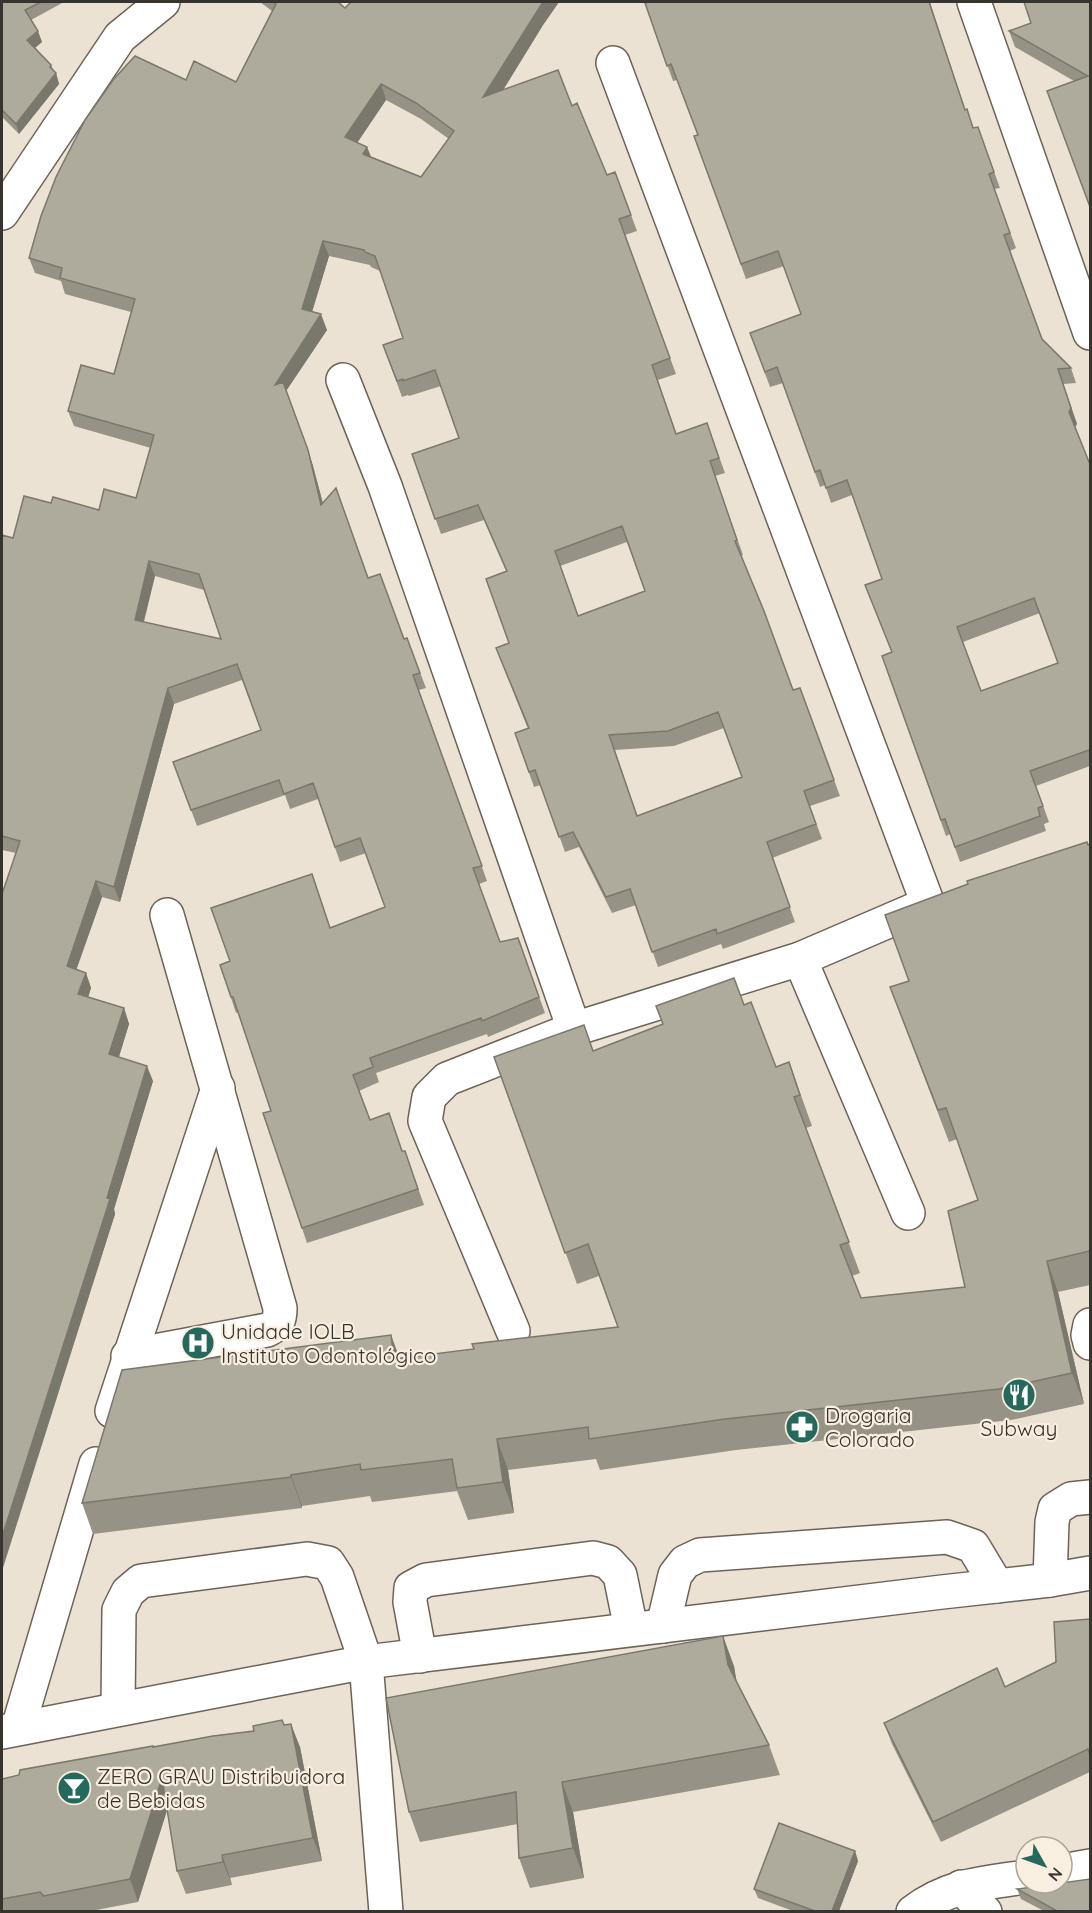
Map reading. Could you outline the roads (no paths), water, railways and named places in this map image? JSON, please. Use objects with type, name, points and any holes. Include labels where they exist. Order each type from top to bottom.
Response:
[{"type":"street","points":[[2,213],[120,36],[163,2]]},
{"type":"street","points":[[974,2],[1081,276],[1090,333]]},
{"type":"street","points":[[613,63],[928,904]]},
{"type":"street","points":[[343,380],[385,486],[574,1029]]},
{"type":"street","points":[[513,1331],[425,1121],[429,1097],[447,1079],[574,1029],[800,959],[960,892]]},
{"type":"street","points":[[128,1356],[267,1330],[275,1326],[280,1318],[280,1308],[218,1088],[166,915]]},
{"type":"street","points":[[800,959],[908,1213]]},
{"type":"street","points":[[218,1088],[128,1356],[62,1572],[10,1730],[366,1662],[1050,1580],[1090,1573]]},
{"type":"street","points":[[1090,1325],[1088,1335],[1090,1343]]},
{"type":"street","points":[[1050,1580],[1052,1522],[1055,1509],[1071,1499],[1090,1497]]},
{"type":"street","points":[[647,1628],[675,1575],[685,1562],[700,1555],[947,1538],[972,1546],[997,1586]]},
{"type":"street","points":[[420,1656],[410,1602],[411,1588],[426,1580],[582,1559],[593,1558],[608,1562],[620,1575],[647,1628]]},
{"type":"street","points":[[118,1709],[119,1610],[128,1592],[141,1581],[307,1559],[328,1563],[338,1577],[366,1662],[386,1911]]},
{"type":"street","points":[[1074,1869],[1090,1866]]},
{"type":"street","points":[[913,1911],[930,1899],[961,1887],[1014,1878]]},
{"type":"street","points":[[961,1887],[985,1911]]},
{"type":"place","name":"Unidade IOLB Instituto Odontológico","points":[[198,1343]]},
{"type":"place","name":"Subway","points":[[1019,1395]]},
{"type":"place","name":"Drogaria Colorado","points":[[802,1427]]},
{"type":"place","name":"ZERO GRAU Distribuidora de Bebidas","points":[[74,1788]]}]
